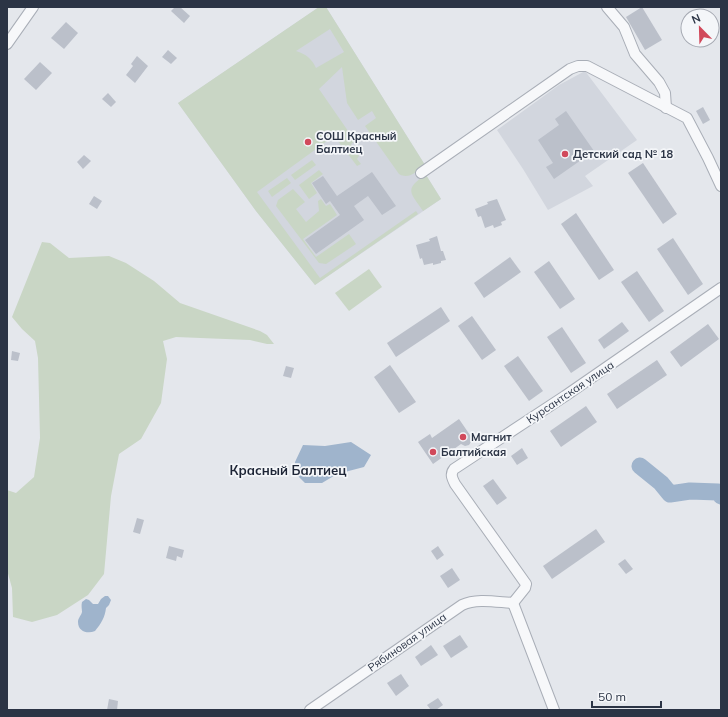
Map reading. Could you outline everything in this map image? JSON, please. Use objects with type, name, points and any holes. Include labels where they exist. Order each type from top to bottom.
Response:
[{"type":"street","points":[[7,44],[33,7]]},
{"type":"street","points":[[608,7],[624,27],[635,54],[659,82],[665,93],[666,108]]},
{"type":"street","points":[[421,173],[570,69],[578,66],[587,66],[687,118],[721,186]]},
{"type":"street","name":"Курсантская улица","points":[[513,603],[525,588],[526,584],[455,484],[451,475],[452,472],[454,469],[565,396],[721,288]]},
{"type":"street","name":"Рябиновая улица","points":[[310,710],[462,605],[477,601],[513,603]]},
{"type":"street","points":[[513,603],[554,710]]},
{"type":"shaded area","name":"СОШ Красный Балтиец","points":[[319,7],[326,7],[425,165],[426,175],[441,199],[315,285],[256,211],[178,103]]},
{"type":"shaded area","name":"Детский сад № 18","points":[[585,71],[637,140],[585,176],[593,186],[548,210],[497,130],[559,85]]},
{"type":"green space","points":[[319,7],[326,7],[425,165],[410,175],[403,176],[399,174],[365,126],[376,118],[372,111],[358,120],[347,103],[342,67],[319,89],[355,141],[351,144],[359,156],[357,159],[361,164],[357,166],[334,136],[257,192],[320,278],[416,211],[418,214],[315,285],[256,211],[178,103]],"holes":[[[330,29],[344,52],[316,68],[308,57],[296,51]]]},
{"type":"green space","points":[[312,160],[316,165],[295,180],[291,175]]},
{"type":"green space","points":[[319,170],[323,174],[311,183],[317,193],[309,199],[299,185]]},
{"type":"green space","points":[[426,175],[441,199],[423,211],[411,192],[414,184]]},
{"type":"green space","points":[[287,178],[291,183],[272,197],[268,191]]},
{"type":"green space","points":[[293,189],[305,202],[296,209],[306,222],[319,211],[318,201],[321,199],[326,206],[330,204],[337,215],[303,239],[316,257],[349,234],[356,244],[326,264],[319,263],[276,206],[278,200]]},
{"type":"green space","points":[[42,242],[50,243],[69,258],[109,256],[126,263],[154,281],[180,303],[260,331],[267,335],[274,344],[250,340],[176,337],[163,341],[167,359],[161,403],[141,439],[119,454],[111,496],[104,574],[88,595],[57,615],[32,622],[13,617],[12,588],[7,570],[7,490],[16,493],[34,477],[40,438],[38,358],[35,341],[12,317]]},
{"type":"green space","points":[[369,269],[382,287],[349,311],[335,293]]},
{"type":"water","points":[[351,442],[371,455],[364,467],[337,474],[322,483],[305,483],[296,474],[295,462],[303,445],[325,446]]},
{"type":"water","points":[[105,596],[108,596],[111,600],[99,626],[92,632],[82,630],[78,625],[78,619],[82,612],[82,602],[86,599],[93,604],[98,604]]},
{"type":"building","points":[[175,7],[180,7],[190,16],[184,23],[171,11]]},
{"type":"building","points":[[642,7],[662,40],[645,50],[626,17]]},
{"type":"building","points":[[66,22],[78,33],[64,49],[51,38]]},
{"type":"building","points":[[168,50],[177,58],[171,64],[162,57]]},
{"type":"building","points":[[137,56],[148,66],[135,83],[126,75],[133,66],[131,64]]},
{"type":"building","points":[[40,62],[52,73],[36,90],[24,79]]},
{"type":"building","points":[[108,93],[116,102],[111,107],[102,99]]},
{"type":"building","points":[[703,107],[710,120],[703,124],[696,111]]},
{"type":"building","points":[[566,111],[594,151],[554,179],[546,167],[553,163],[538,140],[559,125],[555,119]]},
{"type":"building","points":[[84,155],[91,161],[83,169],[77,162]]},
{"type":"building","points":[[643,163],[677,214],[663,224],[628,173]]},
{"type":"building","points":[[372,172],[396,206],[382,215],[368,196],[354,206],[364,220],[316,254],[305,240],[340,215],[330,201],[326,204],[312,183],[323,176],[337,196]]},
{"type":"building","points":[[94,196],[102,201],[97,209],[89,204]]},
{"type":"building","points":[[497,199],[506,220],[501,222],[502,225],[494,228],[493,225],[485,228],[481,216],[478,217],[475,209],[488,204],[487,202]]},
{"type":"building","points":[[576,213],[614,270],[599,280],[561,224]]},
{"type":"building","points":[[437,236],[441,251],[443,251],[446,260],[433,265],[433,263],[424,265],[422,258],[420,259],[416,245],[430,241],[429,239]]},
{"type":"building","points":[[673,238],[703,284],[688,295],[657,249]]},
{"type":"building","points":[[510,257],[521,272],[484,298],[474,283]]},
{"type":"building","points":[[549,261],[575,299],[560,309],[534,272]]},
{"type":"building","points":[[637,271],[664,311],[649,322],[621,282]]},
{"type":"building","points":[[441,307],[450,321],[396,357],[387,343]]},
{"type":"building","points":[[472,316],[496,350],[482,360],[458,326]]},
{"type":"building","points":[[622,322],[629,331],[604,349],[598,340]]},
{"type":"building","points":[[708,324],[719,339],[681,367],[670,352]]},
{"type":"building","points":[[562,327],[586,363],[571,373],[547,337]]},
{"type":"building","points":[[12,351],[20,353],[18,361],[11,360]]},
{"type":"building","points":[[518,356],[543,391],[529,401],[504,366]]},
{"type":"building","points":[[657,360],[667,375],[617,409],[607,394]]},
{"type":"building","points":[[390,365],[416,402],[399,413],[374,377]]},
{"type":"building","points":[[286,366],[294,368],[291,378],[283,376]]},
{"type":"building","points":[[586,406],[597,422],[561,447],[550,431]]},
{"type":"building","points":[[459,419],[472,438],[471,442],[469,445],[465,446],[461,444],[433,464],[418,442],[430,434],[432,438]]},
{"type":"building","points":[[522,448],[528,458],[517,465],[511,456]]},
{"type":"building","points":[[493,479],[507,498],[497,505],[483,486]]},
{"type":"building","points":[[137,518],[144,520],[140,534],[133,532]]},
{"type":"building","points":[[596,529],[605,542],[552,579],[543,566]]},
{"type":"building","points":[[169,546],[184,550],[182,558],[177,556],[176,561],[166,558]]},
{"type":"building","points":[[438,546],[444,555],[437,560],[431,551]]},
{"type":"building","points":[[625,559],[633,569],[626,574],[618,564]]},
{"type":"building","points":[[452,568],[460,580],[448,588],[440,576]]},
{"type":"building","points":[[460,635],[468,647],[451,658],[443,646]]},
{"type":"building","points":[[431,645],[438,655],[421,666],[415,657]]},
{"type":"building","points":[[401,674],[409,686],[396,696],[387,683]]},
{"type":"building","points":[[438,698],[443,705],[436,710],[431,710],[427,705]]},
{"type":"building","points":[[109,699],[118,701],[117,710],[107,710]]},
{"type":"waterway","points":[[640,466],[661,483],[670,494],[690,491],[718,492],[721,496]]},
{"type":"place","name":"СОШ Красный Балтиец","points":[[308,142]]},
{"type":"place","name":"Детский сад № 18","points":[[565,154]]},
{"type":"place","name":"Магнит","points":[[463,437]]},
{"type":"place","name":"Балтийская","points":[[433,452]]},
{"type":"district","name":"Красный Балтиец","points":[[288,470]]}]
